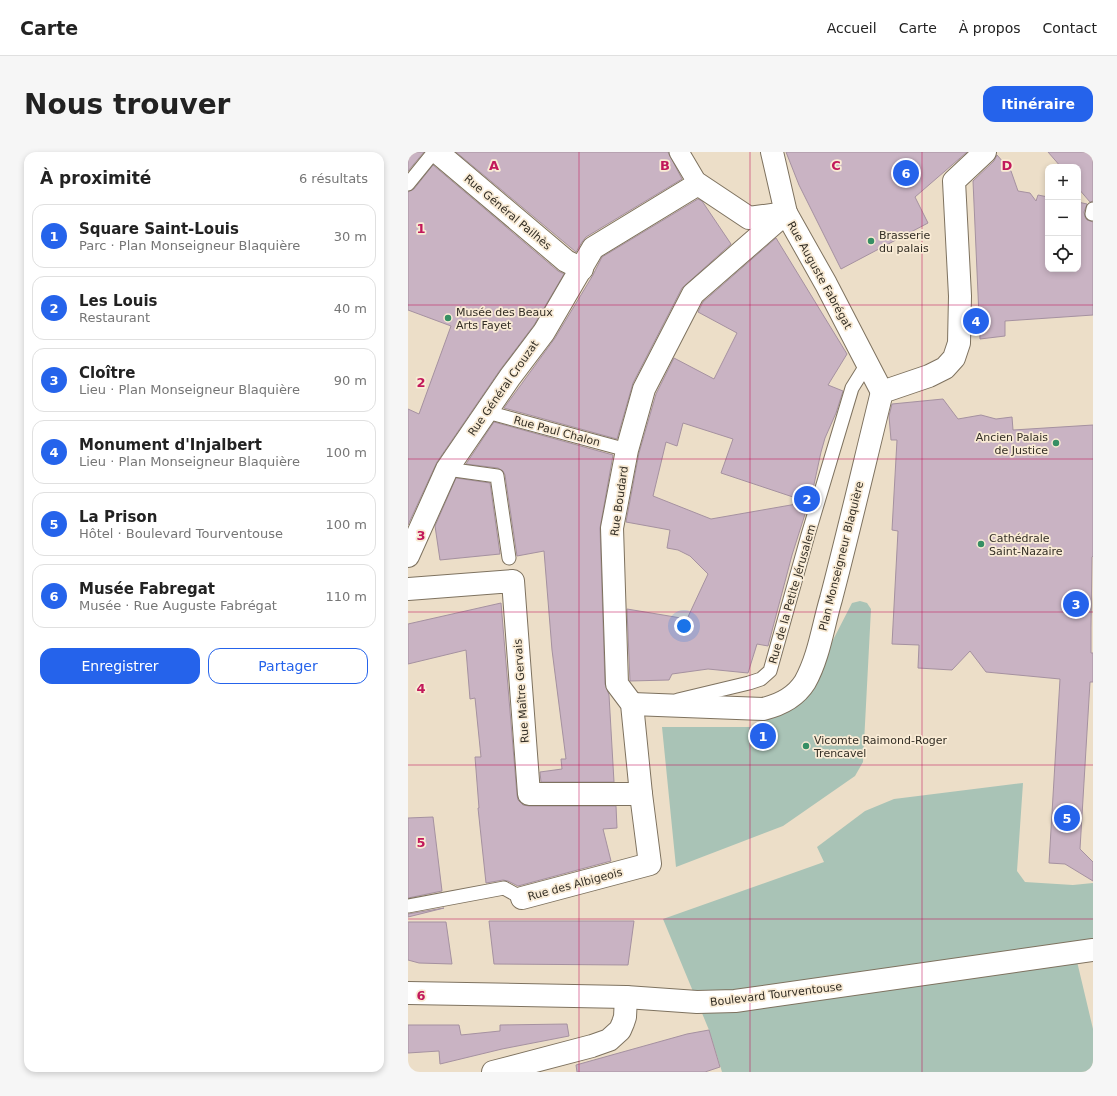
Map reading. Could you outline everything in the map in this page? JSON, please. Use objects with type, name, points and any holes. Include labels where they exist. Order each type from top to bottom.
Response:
[{"type":"street","name":"Rue Général Pailhès","points":[[435,152],[566,261],[582,269]]},
{"type":"street","points":[[679,152],[698,184],[749,218],[786,213]]},
{"type":"street","name":"Rue Auguste Fabrégat","points":[[772,152],[786,213],[826,284],[882,392]]},
{"type":"street","points":[[882,392],[934,373],[944,368],[954,358],[959,343],[960,296],[954,181],[985,152]]},
{"type":"street","name":"Rue Général Crouzat","points":[[408,556],[447,469],[510,377],[544,332],[593,248],[698,184]]},
{"type":"street","name":"Rue Boudard","points":[[632,704],[617,684],[612,528],[627,450],[644,388],[693,294],[786,213]]},
{"type":"street","name":"Plan Monseigneur Blaquière","points":[[632,704],[763,709],[778,706],[792,697],[804,683],[814,660],[838,573],[882,392]]},
{"type":"street","name":"Rue Maître Gervais","points":[[408,589],[513,581],[529,794],[641,794]]},
{"type":"street","points":[[632,704],[641,794]]},
{"type":"street","name":"Rue des Albigeois","points":[[522,898],[650,864],[641,794]]},
{"type":"street","name":"Boulevard Tourventouse","points":[[408,993],[626,997],[697,1002],[735,1001],[1093,950]]},
{"type":"street","points":[[493,1072],[592,1046],[609,1040],[620,1030],[623,1023],[626,997]]},
{"type":"lane","points":[[408,184],[435,152]]},
{"type":"lane","name":"Rue de la Petite Jérusalem","points":[[660,704],[748,683],[761,679],[770,671],[852,388],[867,364]]},
{"type":"lane","name":"Rue Paul Chalon","points":[[487,412],[627,450]]},
{"type":"lane","points":[[447,469],[497,476],[509,558]]},
{"type":"lane","name":"Rue des Albigeois","points":[[408,906],[504,888],[522,898]]},
{"type":"green space","points":[[860,601],[867,603],[871,609],[863,762],[855,776],[783,826],[676,867],[662,727],[753,727],[800,704],[852,603]]},
{"type":"green space","points":[[1023,783],[1017,871],[1025,882],[1073,885],[1093,883],[1093,950],[1075,953],[1093,1029],[1093,1072],[722,1072],[709,1030],[663,919],[824,862],[817,847],[865,811],[894,799]]},
{"type":"building","points":[[408,152],[424,152],[408,171]]},
{"type":"building","points":[[456,152],[668,152],[682,179],[586,237],[576,252]]},
{"type":"building","points":[[786,152],[967,152],[915,197],[928,223],[841,269],[799,185]]},
{"type":"building","points":[[1048,152],[1093,152],[1093,201],[1090,202],[1081,192],[1081,164],[1058,164]]},
{"type":"building","points":[[997,155],[1011,171],[1018,191],[1030,193],[1036,201],[1038,195],[1045,196],[1045,272],[1081,272],[1081,203],[1087,204],[1084,212],[1085,217],[1087,220],[1093,222],[1093,315],[1005,321],[1005,336],[980,339],[973,181],[994,161]]},
{"type":"building","points":[[433,165],[558,271],[564,274],[534,325],[500,370],[437,462],[408,525],[408,409],[419,414],[451,326],[408,310],[408,192],[414,189]]},
{"type":"building","points":[[698,199],[702,201],[731,244],[682,288],[633,383],[617,439],[504,408],[555,338],[593,275],[602,257]]},
{"type":"building","points":[[776,238],[847,354],[828,385],[843,391],[836,413],[825,438],[813,489],[792,555],[768,646],[757,644],[748,673],[708,669],[672,674],[669,680],[630,681],[627,609],[687,619],[708,574],[690,556],[678,550],[667,548],[670,530],[626,522],[639,453],[656,394],[674,358],[714,379],[737,333],[698,312],[703,302]],"holes":[[[683,423],[733,439],[721,473],[808,502],[711,519],[653,496],[666,442],[677,446]]]},
{"type":"building","points":[[943,399],[958,419],[981,415],[996,419],[1012,417],[1013,430],[1093,425],[1091,653],[1093,653],[1093,682],[1090,682],[1080,849],[1093,862],[1093,881],[1065,864],[1049,863],[1060,679],[986,672],[970,651],[952,670],[918,668],[919,645],[892,644],[898,531],[892,530],[897,440],[891,440],[889,416],[892,404]]},
{"type":"building","points":[[494,422],[613,455],[600,528],[605,684],[609,695],[614,782],[541,782],[540,772],[562,769],[561,759],[566,759],[552,650],[544,551],[517,556],[505,475],[503,471],[498,468],[466,464]]},
{"type":"building","points":[[456,478],[490,483],[500,554],[440,560],[435,526]]},
{"type":"building","points":[[501,603],[518,800],[523,805],[529,806],[616,806],[617,828],[603,829],[611,861],[518,886],[503,880],[486,883],[478,808],[475,757],[481,757],[475,698],[470,699],[466,650],[408,664],[408,624]]},
{"type":"building","points":[[433,817],[442,891],[408,898],[408,818]]},
{"type":"building","points":[[444,908],[408,917],[408,914]]},
{"type":"building","points":[[489,921],[634,921],[628,965],[494,964]]},
{"type":"building","points":[[408,922],[446,922],[452,964],[419,963],[408,960]]},
{"type":"building","points":[[567,1024],[569,1036],[502,1049],[440,1064],[439,1051],[408,1053],[408,1025],[459,1025],[461,1035],[500,1031],[500,1025]]},
{"type":"building","points":[[709,1030],[720,1067],[705,1072],[577,1072],[576,1065],[687,1034]]},
{"type":"place","name":"Musée Fabregat","points":[[906,173]]},
{"type":"place","name":"Brasserie du palais","points":[[871,241]]},
{"type":"place","name":"Musée des Beaux Arts Fayet","points":[[448,318]]},
{"type":"place","name":"Monument d'Injalbert","points":[[976,321]]},
{"type":"place","name":"Ancien Palais de Justice","points":[[1056,443]]},
{"type":"place","name":"Les Louis","points":[[807,499]]},
{"type":"place","name":"Cathédrale Saint-Nazaire","points":[[981,544]]},
{"type":"place","name":"Cloître","points":[[1076,604]]},
{"type":"place","name":"Square Saint-Louis","points":[[763,736]]},
{"type":"place","name":"Vicomte Raimond-Roger Trencavel","points":[[806,746]]},
{"type":"place","name":"La Prison","points":[[1067,818]]}]
